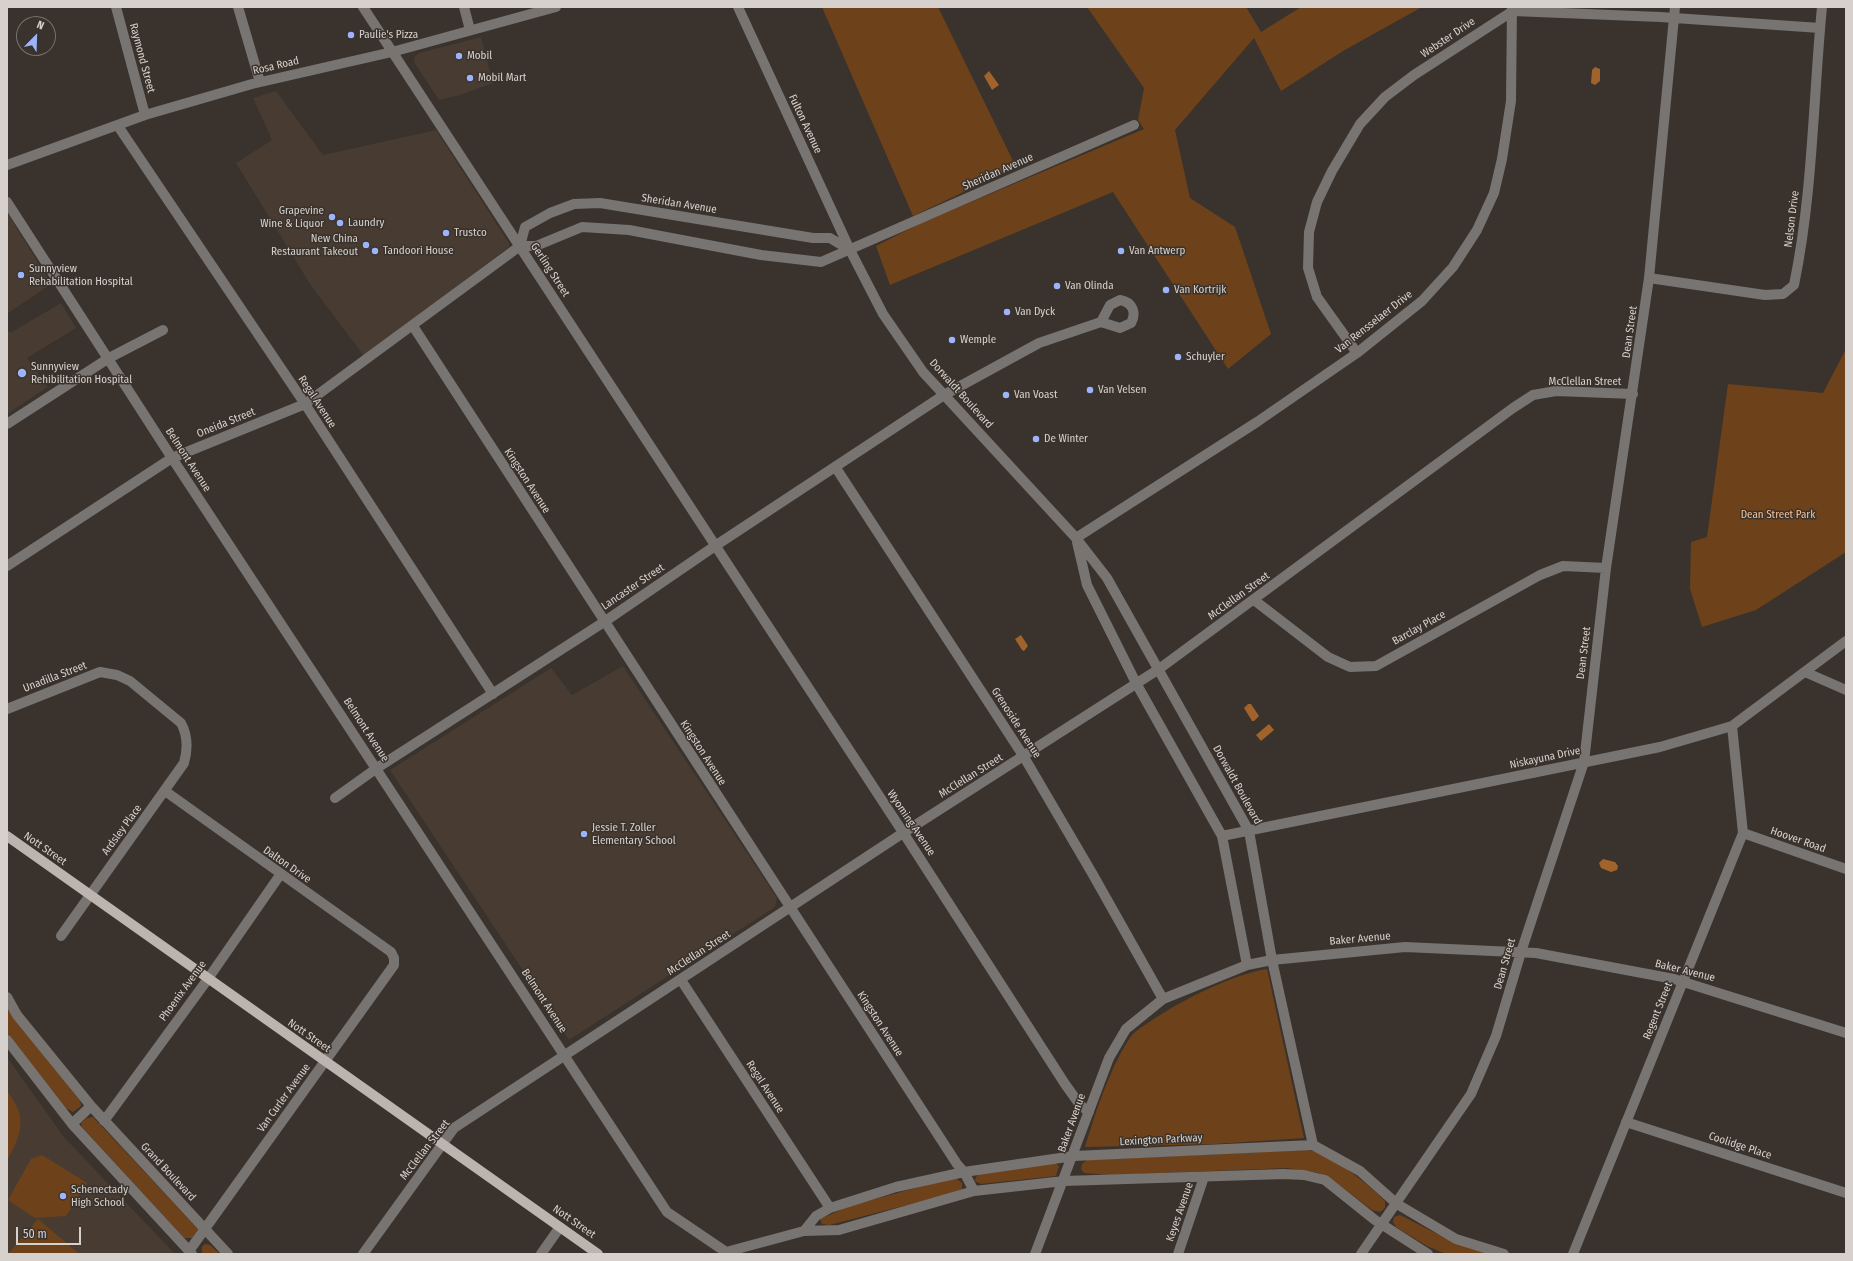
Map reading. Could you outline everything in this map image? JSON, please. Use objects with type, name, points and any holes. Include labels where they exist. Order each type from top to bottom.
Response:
[{"type":"main road","name":"Nott Street","points":[[7,836],[207,979],[598,1254]]},
{"type":"street","name":"Raymond Street","points":[[116,7],[145,115]]},
{"type":"street","points":[[238,7],[260,82]]},
{"type":"street","name":"Gerling Street","points":[[363,7],[715,546]]},
{"type":"street","points":[[464,7],[470,30]]},
{"type":"street","name":"Rosa Road","points":[[7,165],[145,115],[260,82],[392,52],[556,7]]},
{"type":"street","name":"Fulton Avenue","points":[[738,7],[850,250]]},
{"type":"street","name":"Dean Street","points":[[1362,1254],[1471,1094],[1496,1036],[1520,952],[1584,762],[1606,568],[1634,394],[1650,278],[1674,7]]},
{"type":"street","name":"Nelson Drive","points":[[1650,278],[1765,295],[1782,294],[1794,285],[1806,213],[1815,122],[1822,7]]},
{"type":"street","points":[[1513,9],[1820,28]]},
{"type":"street","name":"Webster Drive","points":[[1358,353],[1317,297],[1308,268],[1309,232],[1317,202],[1332,171],[1360,124],[1385,97],[1414,75],[1513,9]]},
{"type":"street","name":"Van Rensselaer Drive","points":[[1076,538],[1257,422],[1358,353],[1422,301],[1453,267],[1477,230],[1494,193],[1502,159],[1511,101],[1513,9]]},
{"type":"street","name":"Sheridan Avenue","points":[[850,250],[830,238],[813,238],[600,203],[574,204],[550,213],[525,227],[520,246],[536,246],[582,227],[629,230],[761,255],[821,262],[850,250],[1134,125]]},
{"type":"street","name":"Regal Avenue","points":[[118,126],[305,404],[493,694]]},
{"type":"street","name":"Belmont Avenue","points":[[7,202],[109,358],[172,458],[565,1054],[667,1212],[725,1253]]},
{"type":"street","points":[[413,326],[520,246]]},
{"type":"street","name":"Dorwaldt Boulevard","points":[[850,250],[883,314],[923,372],[1076,538],[1107,578],[1249,831],[1272,960],[1313,1145]]},
{"type":"street","name":"Lancaster Street","points":[[335,798],[377,768],[604,622],[715,546],[836,468],[944,395],[1039,343],[1101,322]]},
{"type":"street","name":"Oneida Street","points":[[10,564],[172,458],[305,404],[413,326]]},
{"type":"street","name":"Kingston Avenue","points":[[413,326],[956,1164],[964,1172],[974,1191]]},
{"type":"street","points":[[7,424],[109,358],[163,330]]},
{"type":"street","name":"McClellan Street","points":[[364,1254],[454,1128],[903,833],[1024,757],[1159,669],[1533,395],[1556,391],[1634,394]]},
{"type":"street","name":"Grenoside Avenue","points":[[836,468],[1024,757],[1092,872],[1163,999]]},
{"type":"street","name":"Dorwaldt Boulevard","points":[[1076,538],[1087,585],[1136,683],[1222,836],[1247,965]]},
{"type":"street","name":"Wyoming Avenue","points":[[715,546],[1065,1084],[1080,1105],[1089,1112]]},
{"type":"street","points":[[7,553],[10,564]]},
{"type":"street","name":"Barclay Place","points":[[1254,600],[1328,657],[1350,667],[1376,666],[1540,575],[1563,566],[1606,568]]},
{"type":"street","name":"Niskayuna Drive","points":[[1222,836],[1660,747],[1732,726],[1846,641]]},
{"type":"street","name":"Unadilla Street","points":[[7,709],[100,672],[117,675],[130,681],[181,724],[186,732]]},
{"type":"street","points":[[1805,672],[1846,690]]},
{"type":"street","name":"Regent Street","points":[[1573,1254],[1743,833],[1732,726]]},
{"type":"street","name":"Ardsley Place","points":[[60,936],[184,763],[187,752],[186,732]]},
{"type":"street","name":"Dalton Drive","points":[[165,791],[280,875],[391,952],[394,958]]},
{"type":"street","name":"Hoover Road","points":[[1743,833],[1846,869]]},
{"type":"street","name":"Phoenix Avenue","points":[[104,1120],[207,979],[280,875]]},
{"type":"street","name":"Baker Avenue","points":[[1035,1254],[1074,1156],[1109,1058],[1126,1029],[1163,999],[1247,965],[1272,960],[1405,947],[1536,953],[1683,980],[1846,1033]]},
{"type":"street","name":"Van Curler Avenue","points":[[190,1252],[394,965],[394,958]]},
{"type":"street","name":"Regal Avenue","points":[[681,980],[830,1208]]},
{"type":"street","name":"Grand Boulevard","points":[[7,997],[17,1014],[91,1106],[228,1254]]},
{"type":"street","points":[[7,1040],[72,1124],[190,1252]]},
{"type":"street","points":[[72,1124],[91,1106]]},
{"type":"street","name":"Coolidge Place","points":[[1626,1122],[1846,1193]]},
{"type":"street","points":[[1313,1145],[1360,1171],[1397,1204],[1456,1239],[1504,1254]]},
{"type":"street","name":"Lexington Parkway","points":[[804,1231],[816,1216],[830,1208],[896,1187],[964,1172],[1074,1156],[1313,1145]]},
{"type":"street","points":[[725,1253],[804,1231],[839,1230],[974,1191],[1064,1181],[1204,1178],[1284,1174],[1304,1175],[1325,1180],[1382,1225],[1428,1254]]},
{"type":"street","name":"Keyes Avenue","points":[[1178,1254],[1204,1178]]},
{"type":"street","points":[[541,1254],[560,1227]]},
{"type":"shaded area","points":[[481,37],[493,83],[460,95],[439,100],[414,62],[415,56],[419,53]]},
{"type":"shaded area","points":[[1595,67],[1600,69],[1600,81],[1595,85],[1591,83],[1592,70]]},
{"type":"shaded area","points":[[989,71],[999,85],[992,90],[984,76]]},
{"type":"shaded area","points":[[276,91],[323,155],[436,130],[509,243],[509,247],[364,356],[310,284],[236,163],[272,140],[253,98]]},
{"type":"shaded area","points":[[7,212],[51,284],[7,314]]},
{"type":"shaded area","name":"Sunnyview Rehibilitation Hospital","points":[[61,303],[76,328],[27,358],[48,387],[7,414],[7,329],[10,333]]},
{"type":"shaded area","points":[[1021,635],[1028,646],[1024,651],[1015,639]]},
{"type":"shaded area","name":"Jessie T. Zoller Elementary School","points":[[623,666],[777,898],[775,907],[569,1040],[390,770],[551,668],[572,695]]},
{"type":"shaded area","points":[[1248,704],[1251,704],[1259,716],[1254,721],[1252,721],[1244,708]]},
{"type":"shaded area","points":[[1269,724],[1274,730],[1261,741],[1256,735]]},
{"type":"shaded area","points":[[1603,859],[1615,862],[1618,866],[1617,870],[1611,872],[1601,868],[1599,863]]},
{"type":"shaded area","name":"Schenectady High School","points":[[7,1057],[64,1137],[175,1254],[7,1254]]},
{"type":"green space","points":[[822,7],[938,7],[1016,167],[913,216]]},
{"type":"green space","points":[[1087,7],[1246,7],[1261,32],[1301,7],[1422,7],[1343,51],[1281,91],[1254,38],[1175,130],[1190,198],[1235,227],[1271,334],[1228,369],[1113,192],[890,285],[876,246],[919,224],[1144,129],[1138,120],[1144,88]]},
{"type":"green space","name":"Dean Street Park","points":[[1846,349],[1846,552],[1756,610],[1702,627],[1690,589],[1691,542],[1707,537],[1728,384],[1823,393]]},
{"type":"green space","points":[[1267,969],[1304,1138],[1215,1144],[1085,1147],[1111,1073],[1125,1045],[1133,1034],[1160,1015],[1205,990],[1237,977]]},
{"type":"green space","points":[[7,1004],[17,1021],[80,1101],[81,1106],[73,1112],[66,1108],[7,1033]]},
{"type":"green space","points":[[7,1091],[18,1109],[20,1126],[19,1134],[7,1161]]},
{"type":"green space","points":[[93,1117],[198,1229],[192,1238],[184,1238],[82,1127],[81,1123],[87,1118]]},
{"type":"green space","points":[[1306,1150],[1319,1152],[1326,1155],[1344,1167],[1385,1201],[1385,1208],[1380,1212],[1372,1210],[1334,1181],[1319,1173],[1287,1168],[1111,1175],[1084,1173],[1081,1169],[1082,1164],[1087,1160]]},
{"type":"green space","points":[[42,1155],[87,1183],[66,1216],[35,1218],[8,1200],[31,1159]]},
{"type":"green space","points":[[1055,1163],[1059,1166],[1056,1176],[981,1184],[975,1181],[976,1177],[980,1173]]},
{"type":"green space","points":[[948,1179],[957,1179],[962,1183],[962,1189],[958,1192],[829,1225],[822,1224],[820,1219],[850,1206]]},
{"type":"green space","points":[[1400,1215],[1447,1239],[1488,1254],[1446,1254],[1427,1246],[1396,1227],[1393,1222],[1394,1217]]},
{"type":"green space","points":[[38,1219],[79,1254],[8,1254]]},
{"type":"green space","points":[[205,1244],[210,1245],[220,1254],[202,1254],[202,1247]]},
{"type":"place","name":"Paulie's Pizza","points":[[351,35]]},
{"type":"place","name":"Mobil","points":[[459,56]]},
{"type":"place","name":"Mobil Mart","points":[[470,78]]},
{"type":"place","name":"Grapevine Wine & Liquor","points":[[332,217]]},
{"type":"place","name":"Laundry","points":[[340,223]]},
{"type":"place","name":"Trustco","points":[[446,233]]},
{"type":"place","name":"New China Restaurant Takeout","points":[[366,245]]},
{"type":"place","name":"Tandoori House","points":[[375,251]]},
{"type":"place","name":"Van Antwerp","points":[[1121,251]]},
{"type":"place","name":"Sunnyview Rehabilitation Hospital","points":[[21,275]]},
{"type":"place","name":"Van Olinda","points":[[1057,286]]},
{"type":"place","name":"Van Kortrijk","points":[[1166,290]]},
{"type":"place","name":"Van Dyck","points":[[1007,312]]},
{"type":"place","name":"Wemple","points":[[952,340]]},
{"type":"place","name":"Schuyler","points":[[1178,357]]},
{"type":"place","name":"Sunnyview Rehibilitation Hospital","points":[[22,373]]},
{"type":"place","name":"Van Velsen","points":[[1090,390]]},
{"type":"place","name":"Van Voast","points":[[1006,395]]},
{"type":"place","name":"De Winter","points":[[1036,439]]},
{"type":"place","name":"Jessie T. Zoller Elementary School","points":[[584,834]]},
{"type":"place","name":"Schenectady High School","points":[[63,1196]]}]
